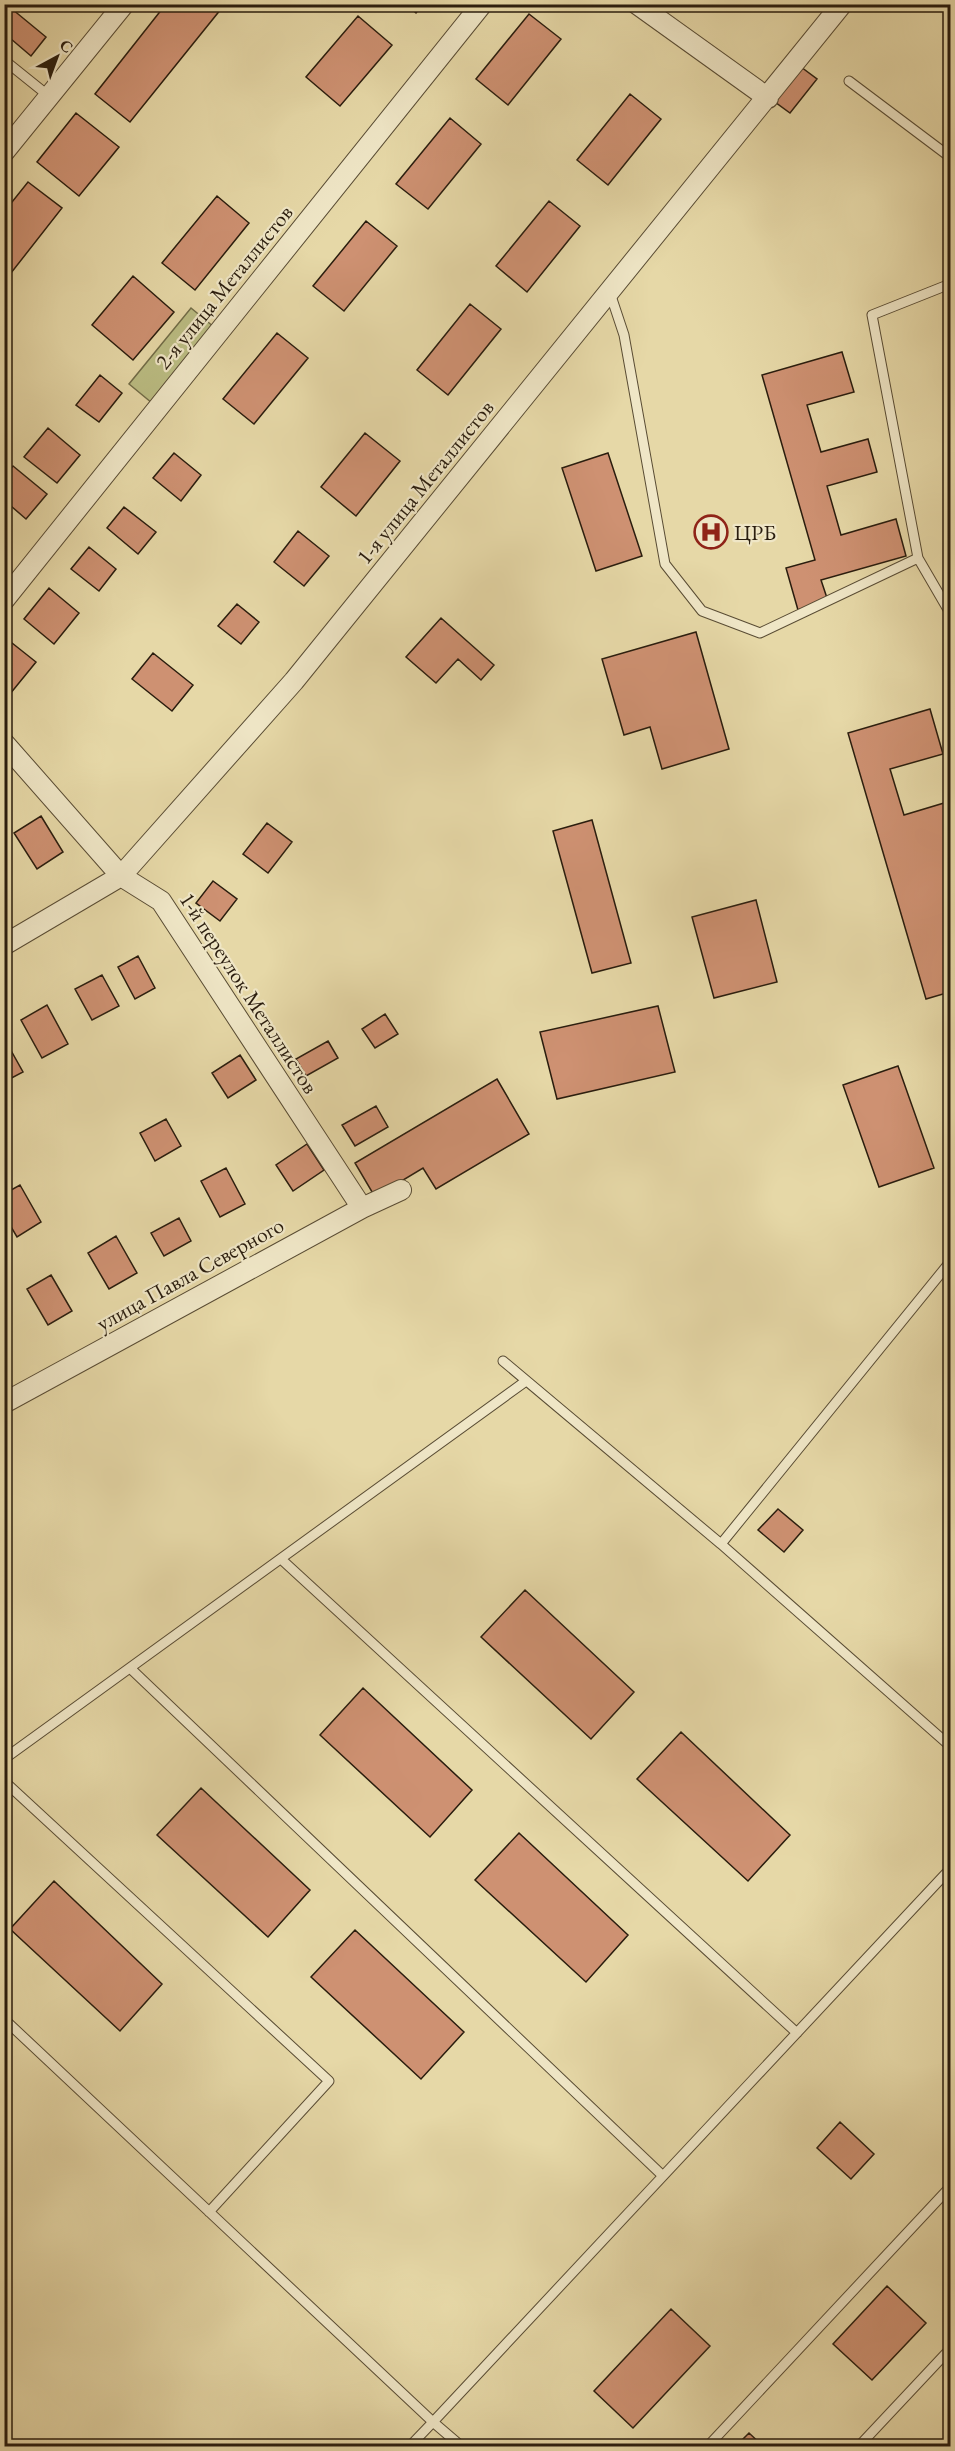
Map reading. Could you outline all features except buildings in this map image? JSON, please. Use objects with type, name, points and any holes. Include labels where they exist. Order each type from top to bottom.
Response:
[{"type":"street","points":[[4,152],[124,4]]},
{"type":"street","name":"2-я улица Металлистов","points":[[4,600],[482,4]]},
{"type":"street","points":[[637,4],[768,98]]},
{"type":"street","name":"1-я улица Металлистов","points":[[4,945],[121,876],[294,681],[842,4]]},
{"type":"street","name":"1-й переулок Металлистов","points":[[4,743],[121,876],[161,901],[362,1208]]},
{"type":"street","name":"улица Павла Северного","points":[[4,1403],[362,1208],[401,1190]]},
{"type":"lane","points":[[4,60],[50,97]]},
{"type":"lane","points":[[849,81],[951,157]]},
{"type":"lane","points":[[951,284],[872,315],[918,558],[951,613]]},
{"type":"lane","points":[[609,292],[624,335],[665,564],[702,611],[760,633],[918,558]]},
{"type":"lane","points":[[951,730],[951,736]]},
{"type":"lane","points":[[721,1544],[951,1262]]},
{"type":"lane","points":[[503,1361],[721,1544],[951,1746]]},
{"type":"lane","points":[[4,1759],[526,1381]]},
{"type":"lane","points":[[281,1559],[797,2033]]},
{"type":"lane","points":[[130,1668],[663,2176]]},
{"type":"lane","points":[[4,1781],[329,2081],[209,2211]]},
{"type":"lane","points":[[410,2446],[951,1869]]},
{"type":"lane","points":[[4,2019],[461,2446]]},
{"type":"lane","points":[[708,2446],[951,2187]]},
{"type":"lane","points":[[859,2446],[951,2349]]},
{"type":"green space","points":[[191,308],[214,327],[152,403],[129,384]]},
{"type":"place","name":"ЦРБ","points":[[711,532]]}]
